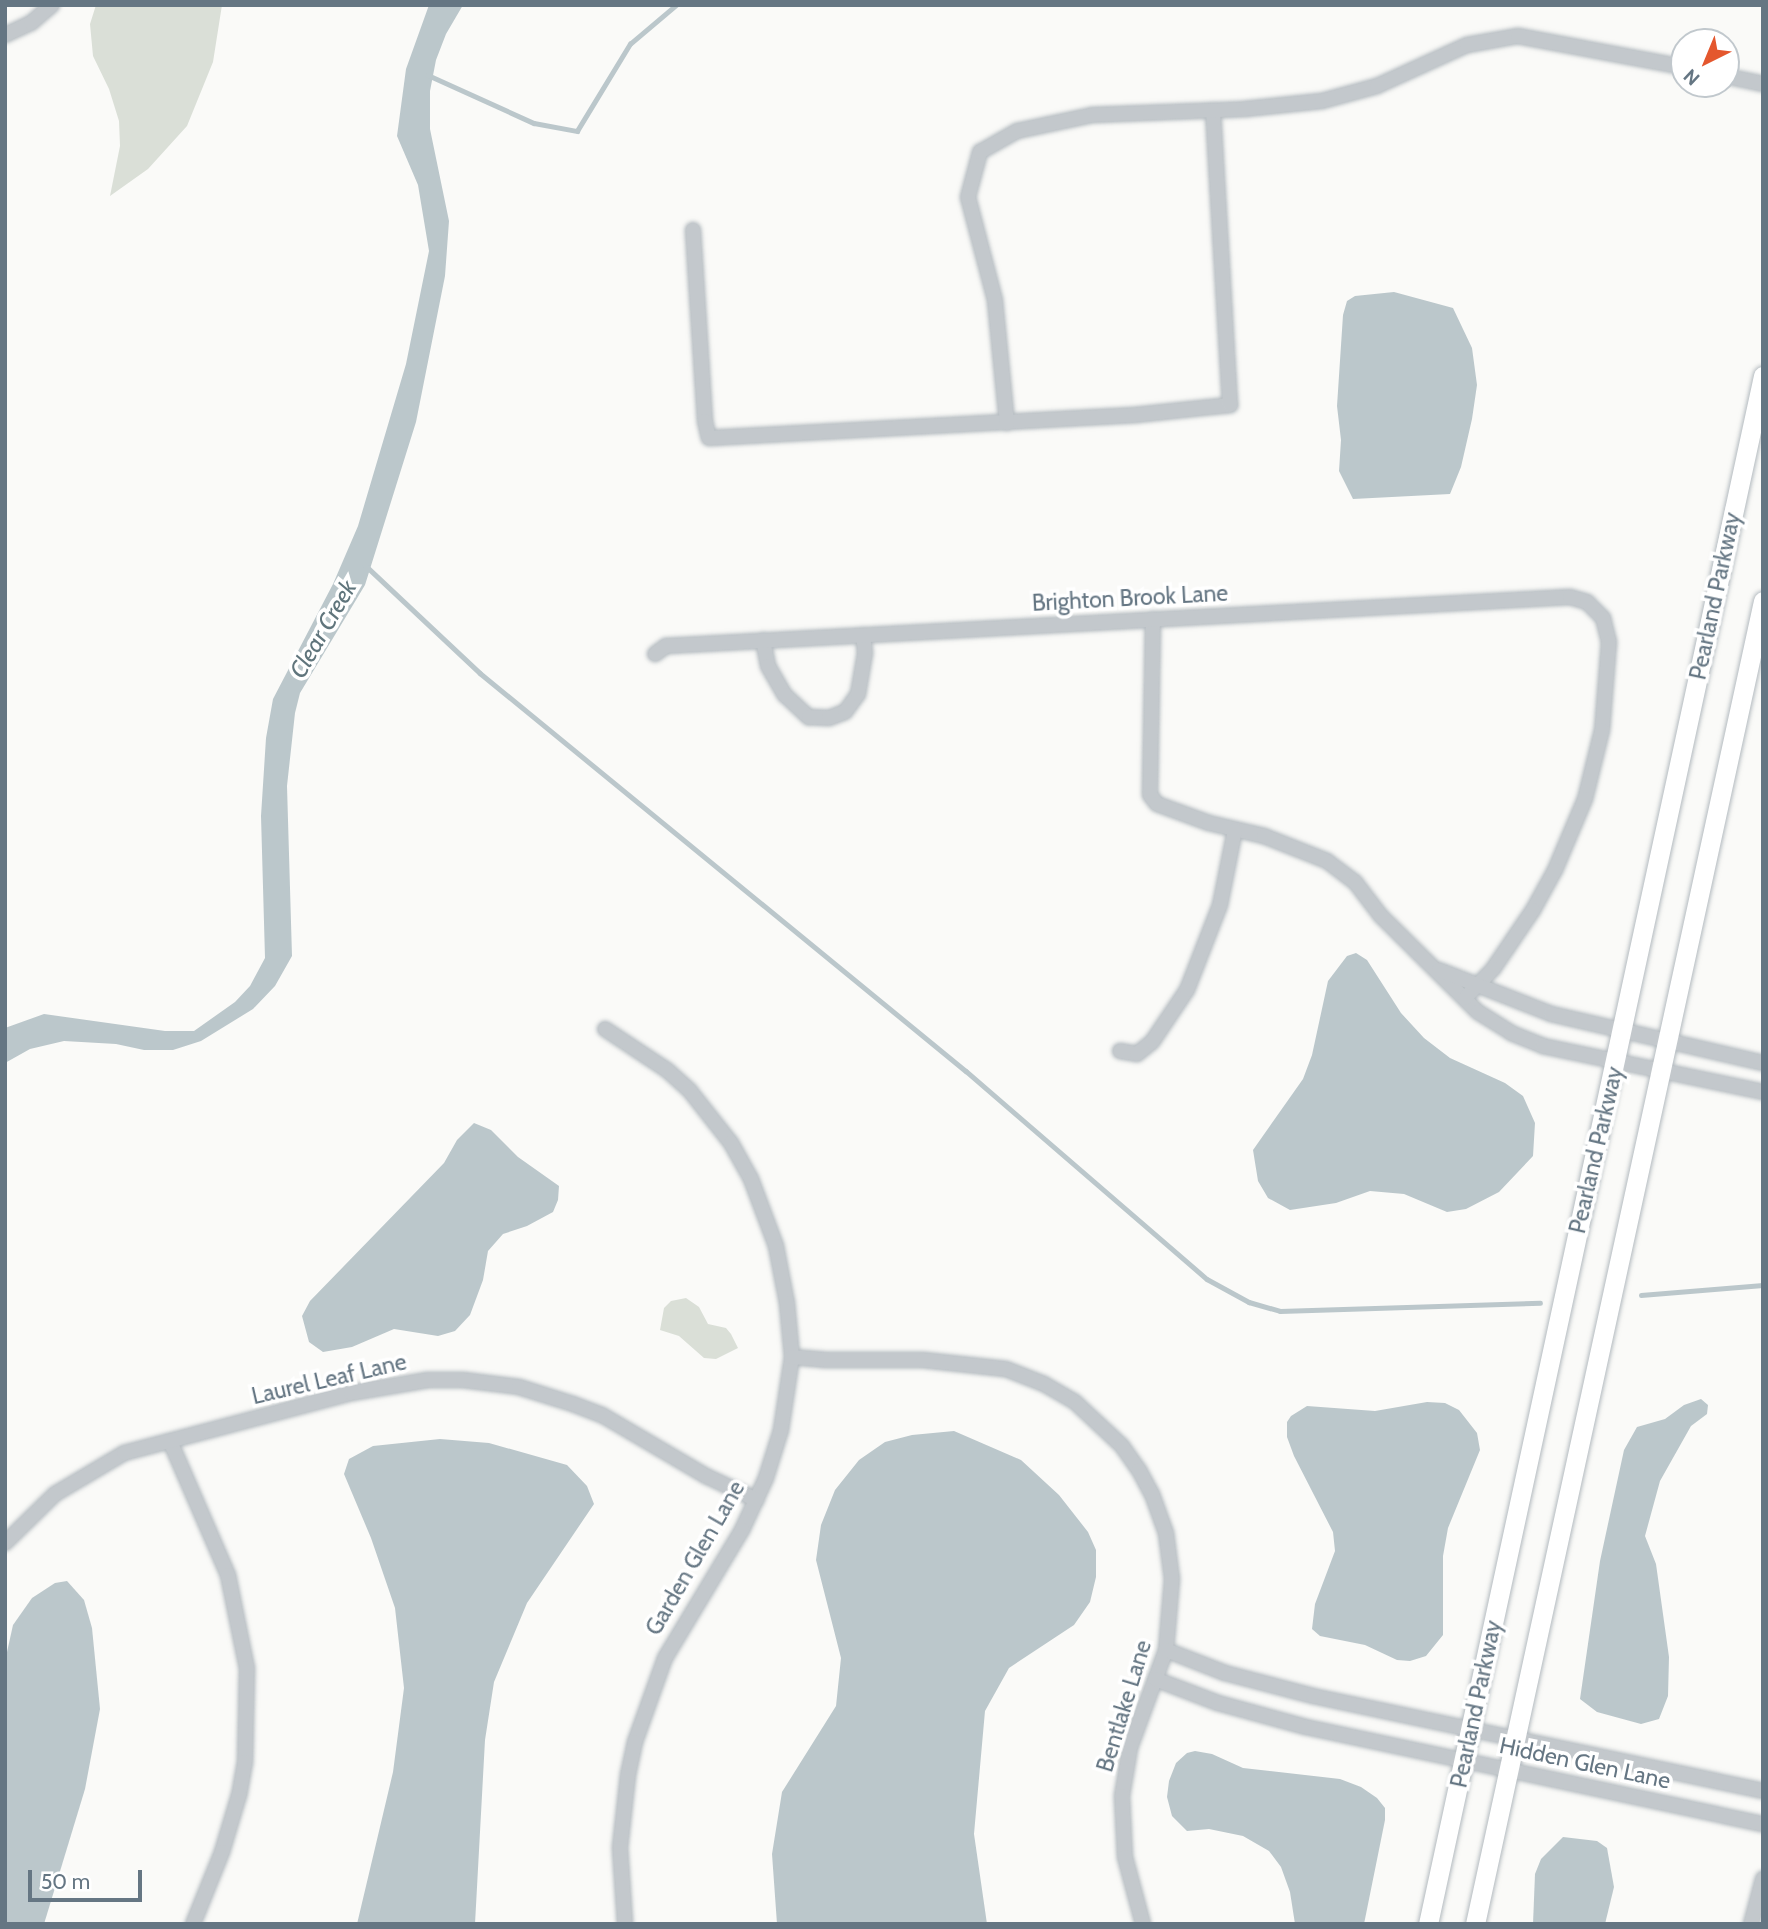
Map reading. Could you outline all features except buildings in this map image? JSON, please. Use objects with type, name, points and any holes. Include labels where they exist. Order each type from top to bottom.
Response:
[{"type":"main road","name":"Pearland Parkway","points":[[1428,1924],[1763,376]]},
{"type":"main road","name":"Pearland Parkway","points":[[1475,1924],[1506,1770],[1668,1043],[1763,601]]},
{"type":"street","points":[[5,34],[32,23],[52,5]]},
{"type":"street","points":[[1006,423],[995,300],[968,197],[980,152],[1017,131],[1092,116],[1322,101],[1377,86],[1467,45],[1518,36],[1670,65]]},
{"type":"street","points":[[1740,79],[1763,84]]},
{"type":"street","points":[[693,230],[705,421],[709,438],[1006,423],[1230,405],[1213,110]]},
{"type":"street","name":"Brighton Brook Lane","points":[[655,654],[666,646],[763,640],[1570,597],[1587,602],[1603,618],[1609,642],[1602,730],[1585,799],[1555,870],[1533,910],[1493,970],[1477,984]]},
{"type":"street","points":[[1153,619],[1150,795],[1157,804],[1235,830],[1264,836],[1327,861],[1355,881],[1381,916],[1478,1012],[1511,1033],[1543,1046],[1763,1092]]},
{"type":"street","points":[[763,640],[768,666],[785,695],[809,717],[829,718],[845,712],[858,694],[865,653],[863,635]]},
{"type":"street","points":[[1120,1051],[1137,1054],[1152,1042],[1187,990],[1220,905],[1235,830]]},
{"type":"street","points":[[1434,969],[1551,1014],[1763,1063]]},
{"type":"street","points":[[1465,998],[1477,984]]},
{"type":"street","name":"Garden Glen Lane","points":[[605,1028],[667,1070],[690,1091],[731,1143],[751,1179],[776,1246],[787,1303],[792,1357],[781,1430],[757,1500],[742,1530],[664,1658],[635,1742],[623,1810],[620,1847],[625,1924]]},
{"type":"street","name":"Bentlake Lane","points":[[792,1357],[824,1360],[923,1360],[994,1367],[1044,1384],[1074,1402],[1122,1446],[1152,1494],[1166,1534],[1172,1579],[1166,1650],[1130,1748],[1122,1796],[1125,1857],[1143,1924]]},
{"type":"street","name":"Laurel Leaf Lane","points":[[5,1544],[55,1494],[124,1453],[377,1387],[428,1380],[463,1380],[519,1387],[602,1415],[724,1486],[757,1500]]},
{"type":"street","points":[[170,1441],[228,1576],[247,1668],[245,1762],[239,1795],[222,1852],[193,1924]]},
{"type":"street","name":"Hidden Glen Lane","points":[[1166,1650],[1266,1685],[1763,1791]]},
{"type":"street","name":"Hidden Glen Lane","points":[[1155,1679],[1259,1715],[1763,1824]]},
{"type":"street","points":[[1751,1924],[1763,1879]]},
{"type":"shaded area","points":[[96,5],[222,5],[213,62],[187,126],[148,169],[110,196],[120,146],[119,121],[109,89],[93,56],[90,24]]},
{"type":"shaded area","points":[[686,1298],[699,1307],[708,1324],[726,1328],[738,1348],[716,1359],[704,1358],[679,1336],[660,1330],[664,1308],[671,1301]]},
{"type":"water","name":"Clear Creek","points":[[429,5],[463,5],[446,34],[436,60],[430,91],[430,129],[449,221],[445,276],[416,422],[365,585],[300,693],[295,713],[287,786],[292,956],[275,986],[253,1009],[201,1041],[173,1050],[144,1050],[116,1044],[64,1041],[30,1049],[5,1063],[5,1028],[44,1014],[165,1031],[194,1031],[235,1002],[250,986],[265,958],[261,816],[266,738],[273,699],[333,584],[358,526],[406,364],[429,251],[418,185],[397,136],[406,69]]},
{"type":"water","points":[[1394,292],[1453,308],[1472,348],[1477,385],[1472,419],[1461,467],[1450,494],[1353,499],[1339,471],[1341,440],[1337,406],[1343,315],[1347,301],[1355,296]]},
{"type":"water","points":[[1356,953],[1367,960],[1401,1013],[1424,1038],[1450,1058],[1505,1083],[1523,1096],[1535,1123],[1533,1156],[1499,1192],[1466,1209],[1447,1212],[1404,1194],[1370,1191],[1336,1203],[1290,1210],[1268,1198],[1258,1181],[1253,1150],[1303,1079],[1312,1055],[1328,981],[1347,956]]},
{"type":"water","points":[[474,1123],[491,1130],[518,1157],[559,1186],[558,1200],[553,1212],[527,1226],[503,1234],[488,1251],[483,1280],[470,1315],[455,1331],[438,1336],[394,1329],[352,1347],[323,1352],[309,1342],[302,1316],[310,1301],[444,1163],[457,1140]]},
{"type":"water","points":[[1701,1399],[1708,1405],[1707,1414],[1691,1426],[1660,1481],[1645,1536],[1656,1564],[1669,1657],[1668,1696],[1659,1719],[1641,1724],[1597,1712],[1580,1699],[1600,1561],[1624,1450],[1637,1427],[1665,1419],[1684,1405]]},
{"type":"water","points":[[1427,1402],[1445,1403],[1459,1410],[1477,1433],[1480,1450],[1448,1528],[1443,1556],[1443,1635],[1426,1656],[1410,1661],[1397,1660],[1365,1645],[1320,1636],[1312,1629],[1315,1604],[1335,1551],[1333,1532],[1294,1456],[1287,1437],[1287,1422],[1291,1416],[1307,1406],[1375,1411]]},
{"type":"water","points":[[954,1431],[1021,1460],[1059,1495],[1088,1532],[1096,1550],[1096,1577],[1090,1602],[1074,1625],[1009,1668],[985,1711],[974,1834],[987,1924],[777,1924],[772,1854],[782,1792],[836,1706],[841,1658],[816,1560],[821,1525],[835,1490],[859,1460],[885,1442],[912,1435]]},
{"type":"water","points":[[440,1439],[489,1443],[567,1465],[587,1486],[594,1504],[527,1603],[494,1682],[485,1740],[475,1924],[357,1924],[393,1772],[404,1688],[395,1608],[371,1538],[344,1474],[349,1459],[373,1446]]},
{"type":"water","points":[[67,1581],[84,1600],[92,1628],[100,1709],[85,1789],[44,1924],[5,1924],[5,1661],[13,1625],[32,1598],[55,1583]]},
{"type":"water","points":[[1195,1751],[1212,1754],[1243,1768],[1340,1779],[1361,1787],[1377,1798],[1385,1808],[1385,1820],[1364,1924],[1295,1924],[1290,1892],[1281,1867],[1269,1851],[1243,1836],[1209,1829],[1187,1831],[1172,1816],[1167,1797],[1169,1781],[1176,1763],[1187,1753]]},
{"type":"water","points":[[1563,1837],[1597,1841],[1607,1848],[1614,1887],[1605,1924],[1533,1924],[1535,1874],[1541,1859]]},
{"type":"waterway","points":[[428,75],[534,123],[577,131],[630,44],[676,5]]},
{"type":"waterway","points":[[365,565],[480,673],[966,1071],[1207,1279],[1249,1302],[1280,1311],[1540,1303]]},
{"type":"waterway","points":[[1641,1295],[1763,1285]]}]
